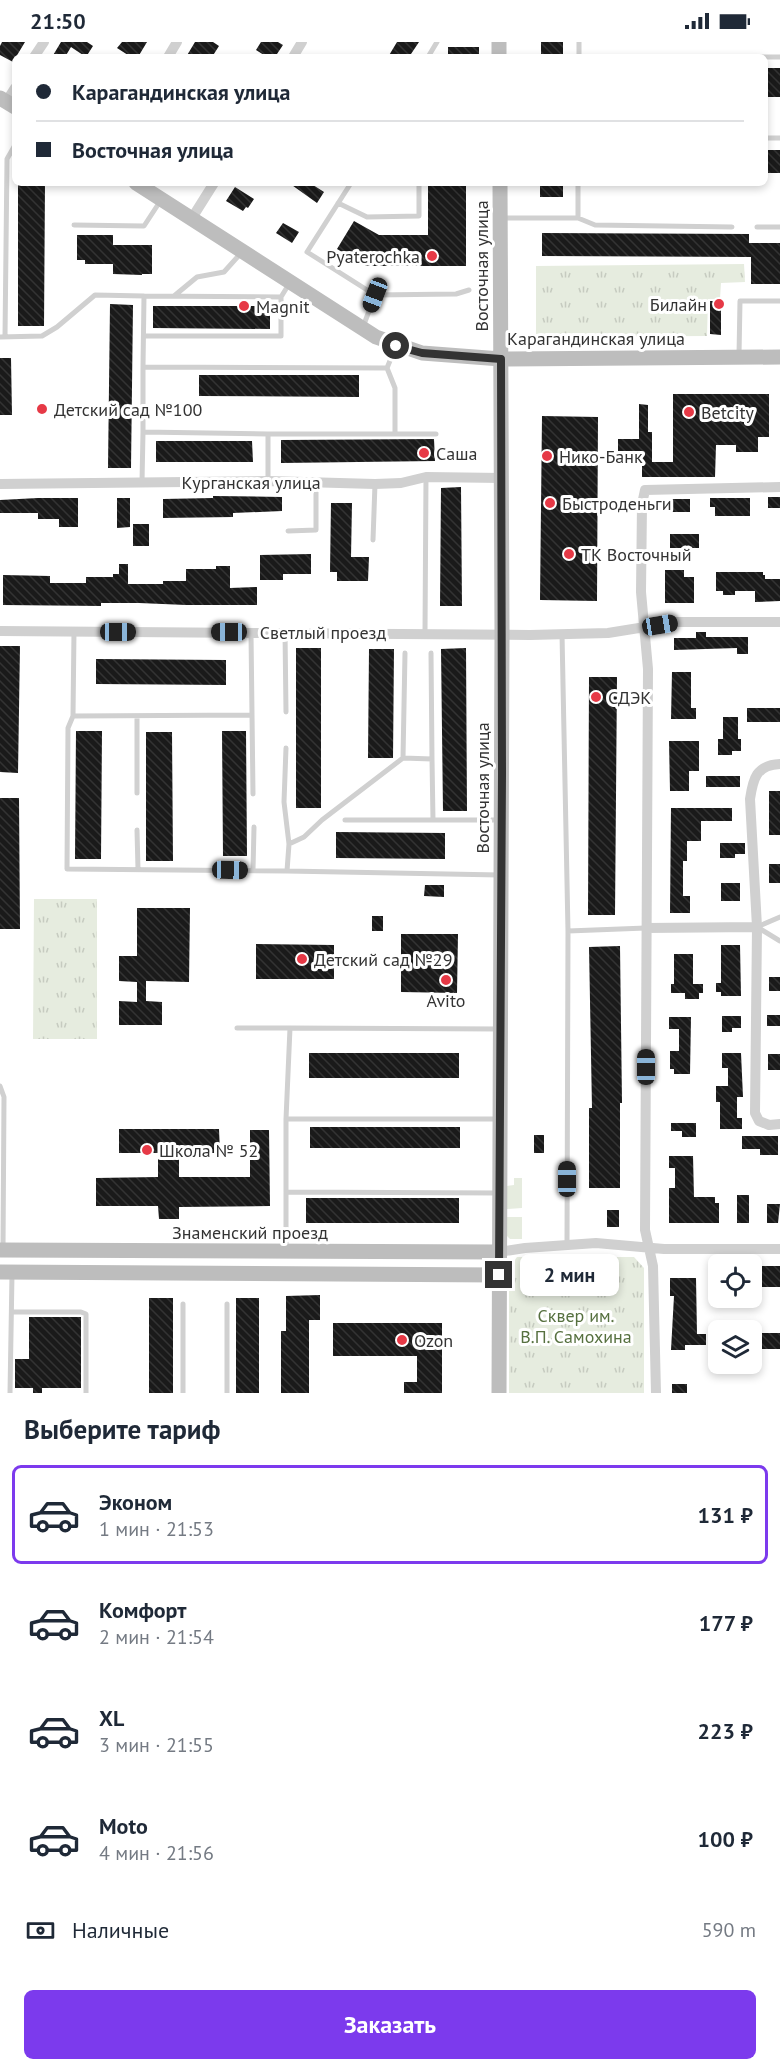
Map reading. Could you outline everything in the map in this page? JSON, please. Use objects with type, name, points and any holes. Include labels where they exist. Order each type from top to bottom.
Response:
[{"type":"main road","name":"Карагандинская улица","points":[[141,186],[362,329],[396,346],[422,353],[501,359],[780,357]]},
{"type":"main road","name":"Восточная улица","points":[[500,186],[502,478],[500,1393]]},
{"type":"main road","name":"Знаменский проезд","points":[[1,1251],[499,1252]]},
{"type":"main road","points":[[218,1274],[219,1251]]},
{"type":"main road","points":[[362,1252],[362,1275]]},
{"type":"main road","points":[[6,1272],[499,1275]]},
{"type":"street","points":[[192,218],[212,186]]},
{"type":"street","name":"Курганская улица","points":[[0,484],[315,482],[375,484],[401,483],[426,477],[502,478]]},
{"type":"street","points":[[656,1393],[653,1266],[645,1230],[648,669],[641,592],[642,504],[645,490],[780,488]]},
{"type":"street","name":"Светлый проезд","points":[[0,631],[562,634],[608,633],[676,622],[780,622]]},
{"type":"street","points":[[780,764],[760,771],[753,780],[750,799],[757,927],[755,1113],[759,1121],[769,1125],[780,1125]]},
{"type":"street","points":[[646,928],[757,927]]},
{"type":"street","points":[[499,1252],[567,1244],[650,1248],[780,1249]]},
{"type":"lane","points":[[12,150],[7,159],[3,337],[42,336],[57,327],[95,295],[281,297]]},
{"type":"lane","points":[[349,186],[307,252],[375,295],[456,294],[469,290]]},
{"type":"lane","points":[[338,203],[367,217],[419,216],[419,186]]},
{"type":"lane","points":[[578,186],[578,218]]},
{"type":"lane","points":[[74,225],[144,226],[162,199]]},
{"type":"lane","points":[[500,218],[578,218],[595,225],[732,227]]},
{"type":"lane","points":[[757,227],[780,227]]},
{"type":"lane","points":[[174,296],[198,277],[224,272],[242,251]]},
{"type":"lane","points":[[144,336],[281,336],[281,297],[291,282]]},
{"type":"lane","points":[[362,329],[375,295]]},
{"type":"lane","points":[[142,482],[144,296]]},
{"type":"lane","points":[[739,357],[740,301],[780,301]]},
{"type":"lane","points":[[395,434],[395,388],[387,368],[396,346]]},
{"type":"lane","points":[[143,367],[387,368]]},
{"type":"lane","points":[[143,432],[436,434]]},
{"type":"lane","points":[[268,434],[268,482]]},
{"type":"lane","points":[[425,633],[426,477]]},
{"type":"lane","points":[[288,531],[316,530],[315,482]]},
{"type":"lane","points":[[373,540],[375,484]]},
{"type":"lane","points":[[74,631],[73,716],[68,728],[67,869],[287,870],[501,875]]},
{"type":"lane","points":[[251,632],[253,794]]},
{"type":"lane","points":[[285,632],[286,711]]},
{"type":"lane","points":[[562,634],[568,931],[567,1244]]},
{"type":"lane","points":[[403,758],[405,652]]},
{"type":"lane","points":[[431,653],[433,820]]},
{"type":"lane","points":[[73,716],[252,715]]},
{"type":"lane","points":[[137,717],[137,793]]},
{"type":"lane","points":[[286,748],[284,802],[289,844],[287,870]]},
{"type":"lane","points":[[289,844],[304,837],[322,820],[403,758],[432,759]]},
{"type":"lane","points":[[345,820],[502,820]]},
{"type":"lane","points":[[254,827],[254,870]]},
{"type":"lane","points":[[137,830],[138,869]]},
{"type":"lane","points":[[757,927],[780,917]]},
{"type":"lane","points":[[757,927],[780,940]]},
{"type":"lane","points":[[568,931],[646,928]]},
{"type":"lane","points":[[237,1028],[501,1029]]},
{"type":"lane","points":[[286,1251],[286,1119],[290,1028]]},
{"type":"lane","points":[[0,1086],[4,1097],[1,1251]]},
{"type":"lane","points":[[286,1119],[500,1119]]},
{"type":"lane","points":[[286,1192],[499,1192]]},
{"type":"lane","points":[[6,1272],[12,1312],[10,1393]]},
{"type":"lane","points":[[183,1304],[183,1393]]},
{"type":"lane","points":[[227,1393],[228,1304]]},
{"type":"lane","points":[[12,1312],[81,1312],[86,1314],[86,1393]]},
{"type":"green space","points":[[744,264],[745,282],[721,283],[720,299],[708,299],[707,336],[536,337],[536,266]]},
{"type":"green space","points":[[34,899],[97,899],[97,1039],[33,1039]]},
{"type":"green space","points":[[514,1178],[522,1178],[522,1208],[507,1209],[507,1186],[514,1185]]},
{"type":"green space","points":[[507,1217],[522,1217],[522,1239],[510,1239],[507,1236]]},
{"type":"green space","name":"Сквер им. В.П. Самохина","points":[[517,1257],[634,1257],[644,1268],[644,1393],[509,1393],[509,1268]]},
{"type":"building","points":[[2,42],[25,42],[18,54],[12,54],[12,61],[0,55]]},
{"type":"building","points":[[61,42],[87,42],[93,46],[88,54],[82,54],[71,47],[67,54],[54,54]]},
{"type":"building","points":[[122,42],[147,42],[140,54],[126,54],[117,48]]},
{"type":"building","points":[[195,42],[213,42],[219,46],[214,54],[188,54]]},
{"type":"building","points":[[261,42],[278,42],[283,45],[277,54],[262,54],[256,50]]},
{"type":"building","points":[[397,42],[419,42],[411,54],[390,54]]},
{"type":"building","points":[[541,42],[563,42],[563,54],[541,54]]},
{"type":"building","points":[[448,47],[479,47],[479,54],[448,54]]},
{"type":"building","points":[[768,68],[780,68],[780,97],[768,97]]},
{"type":"building","points":[[768,150],[780,150],[780,173],[768,173]]},
{"type":"building","points":[[18,186],[45,186],[44,326],[18,326]]},
{"type":"building","points":[[293,186],[315,186],[324,192],[317,203]]},
{"type":"building","points":[[428,186],[466,186],[466,266],[366,266],[337,249],[354,221],[379,235],[428,235]]},
{"type":"building","points":[[540,186],[563,186],[563,197],[540,197]]},
{"type":"building","points":[[235,187],[254,199],[243,211],[226,201]]},
{"type":"building","points":[[283,223],[299,232],[292,243],[276,233]]},
{"type":"building","points":[[542,233],[749,234],[749,243],[780,243],[780,284],[751,284],[751,257],[542,256]]},
{"type":"building","points":[[77,235],[113,235],[113,245],[152,245],[152,274],[113,274],[113,264],[85,264],[85,260],[77,260]]},
{"type":"building","points":[[710,301],[721,301],[721,335],[710,334]]},
{"type":"building","points":[[110,304],[133,305],[131,468],[108,468]]},
{"type":"building","points":[[153,306],[270,306],[270,329],[153,328]]},
{"type":"building","points":[[0,358],[11,358],[12,415],[0,415]]},
{"type":"building","points":[[199,375],[359,375],[359,397],[199,396]]},
{"type":"building","points":[[673,394],[769,394],[769,437],[758,437],[758,452],[736,452],[736,445],[716,445],[715,477],[642,477],[642,451],[618,451],[618,439],[639,439],[639,404],[648,405],[648,432],[652,432],[652,462],[673,462]]},
{"type":"building","name":"ТК Восточный","points":[[542,416],[598,417],[597,601],[540,600]]},
{"type":"building","points":[[434,439],[435,461],[281,463],[281,440]]},
{"type":"building","points":[[156,441],[252,441],[253,462],[156,462]]},
{"type":"building","points":[[461,487],[462,606],[440,606],[441,488]]},
{"type":"building","points":[[213,496],[282,497],[282,511],[233,513],[233,517],[163,518],[163,499],[213,498]]},
{"type":"building","points":[[768,497],[780,497],[780,508],[768,508]]},
{"type":"building","points":[[78,498],[78,527],[59,527],[59,519],[38,519],[38,513],[0,513],[0,500]]},
{"type":"building","points":[[117,498],[130,498],[130,527],[117,528]]},
{"type":"building","points":[[710,498],[750,498],[750,516],[715,516],[715,507],[710,507]]},
{"type":"building","points":[[669,499],[690,499],[690,512],[669,512]]},
{"type":"building","points":[[331,503],[352,503],[351,557],[369,557],[368,581],[337,581],[337,572],[330,572]]},
{"type":"building","points":[[133,524],[149,524],[149,546],[133,546]]},
{"type":"building","points":[[670,534],[699,534],[699,548],[670,548]]},
{"type":"building","points":[[311,554],[311,574],[283,574],[283,580],[260,580],[260,555]]},
{"type":"building","points":[[119,564],[128,564],[128,584],[163,584],[163,581],[186,581],[186,569],[216,569],[216,566],[230,566],[230,588],[257,587],[257,605],[101,603],[101,606],[3,605],[3,575],[50,576],[50,583],[86,583],[86,577],[113,577],[113,574],[119,574]]},
{"type":"building","points":[[665,570],[684,570],[684,577],[694,577],[694,603],[665,603]]},
{"type":"building","points":[[716,572],[763,572],[765,579],[780,579],[780,601],[755,602],[755,591],[735,591],[735,595],[723,595],[723,591],[716,591]]},
{"type":"building","points":[[696,632],[706,632],[706,637],[748,637],[748,654],[737,654],[737,648],[674,650],[674,638],[696,638]]},
{"type":"building","points":[[0,646],[20,646],[18,773],[0,772]]},
{"type":"building","points":[[296,648],[321,648],[321,808],[296,808]]},
{"type":"building","points":[[466,648],[467,811],[443,811],[441,649]]},
{"type":"building","points":[[369,649],[394,649],[393,758],[368,758]]},
{"type":"building","points":[[96,659],[226,660],[226,685],[96,684]]},
{"type":"building","points":[[672,672],[691,672],[691,708],[696,708],[696,719],[671,719]]},
{"type":"building","points":[[589,677],[617,677],[615,915],[588,915]]},
{"type":"building","points":[[747,708],[780,708],[780,722],[747,722]]},
{"type":"building","points":[[723,717],[738,717],[738,739],[741,739],[741,751],[732,751],[732,755],[718,755],[718,739],[723,739]]},
{"type":"building","points":[[76,731],[102,731],[101,859],[75,859]]},
{"type":"building","points":[[222,731],[246,731],[247,856],[223,856]]},
{"type":"building","points":[[146,732],[172,732],[173,861],[146,861]]},
{"type":"building","points":[[669,741],[699,741],[699,771],[689,771],[689,791],[670,791]]},
{"type":"building","points":[[706,776],[740,776],[740,787],[706,787]]},
{"type":"building","points":[[769,791],[780,791],[780,835],[769,835]]},
{"type":"building","points":[[0,798],[19,798],[20,929],[0,929]]},
{"type":"building","points":[[671,808],[732,808],[732,821],[701,821],[701,841],[687,841],[687,861],[683,861],[683,896],[690,896],[690,913],[670,913]]},
{"type":"building","points":[[336,832],[445,833],[445,859],[336,858]]},
{"type":"building","points":[[720,843],[745,843],[745,854],[735,854],[735,858],[720,858]]},
{"type":"building","points":[[769,864],[780,864],[780,883],[769,883]]},
{"type":"building","points":[[721,883],[740,883],[740,901],[721,901]]},
{"type":"building","points":[[425,885],[444,885],[444,897],[424,896]]},
{"type":"building","points":[[137,908],[190,908],[189,982],[146,981],[146,1001],[162,1002],[162,1025],[119,1025],[119,1001],[137,1002],[137,982],[119,981],[119,956],[137,956]]},
{"type":"building","points":[[372,916],[383,916],[383,931],[372,931]]},
{"type":"building","points":[[401,934],[458,934],[457,993],[401,992]]},
{"type":"building","points":[[256,944],[334,945],[334,979],[256,979]]},
{"type":"building","points":[[721,945],[740,945],[741,996],[721,996],[721,992],[716,992],[716,983],[721,983]]},
{"type":"building","points":[[620,946],[622,1103],[620,1103],[620,1188],[589,1188],[589,1108],[592,1108],[589,947]]},
{"type":"building","points":[[674,954],[693,954],[693,984],[703,984],[703,993],[699,993],[699,999],[685,999],[685,993],[671,993],[671,984],[674,984]]},
{"type":"building","points":[[769,977],[780,977],[780,991],[769,991]]},
{"type":"building","points":[[767,1015],[780,1015],[780,1026],[767,1026]]},
{"type":"building","points":[[722,1016],[741,1016],[741,1028],[732,1028],[732,1032],[722,1032]]},
{"type":"building","points":[[669,1017],[691,1017],[690,1074],[674,1074],[674,1069],[670,1069],[670,1051],[679,1051],[679,1029],[669,1029]]},
{"type":"building","points":[[309,1053],[459,1053],[459,1078],[309,1078]]},
{"type":"building","points":[[722,1053],[741,1053],[743,1097],[737,1097],[737,1118],[742,1118],[742,1129],[720,1129],[720,1102],[716,1102],[716,1086],[728,1086],[728,1068],[722,1068]]},
{"type":"building","points":[[768,1054],[780,1054],[780,1070],[768,1070]]},
{"type":"building","points":[[671,1123],[696,1123],[696,1137],[682,1137],[682,1131],[671,1131]]},
{"type":"building","points":[[310,1127],[460,1127],[460,1148],[310,1148]]},
{"type":"building","points":[[119,1129],[219,1129],[220,1153],[179,1153],[179,1177],[250,1177],[250,1130],[269,1130],[270,1206],[179,1207],[179,1219],[159,1219],[158,1206],[96,1206],[96,1178],[158,1177],[158,1153],[119,1153]]},
{"type":"building","points":[[534,1135],[544,1135],[544,1153],[534,1153]]},
{"type":"building","points":[[742,1136],[778,1136],[778,1155],[760,1155],[760,1149],[742,1149]]},
{"type":"building","points":[[669,1156],[693,1156],[694,1197],[715,1197],[715,1203],[719,1203],[719,1223],[669,1223],[669,1188],[675,1188],[675,1168],[669,1168]]},
{"type":"building","points":[[737,1195],[749,1195],[749,1223],[737,1223]]},
{"type":"building","points":[[306,1198],[459,1198],[459,1223],[306,1223]]},
{"type":"building","points":[[767,1204],[780,1204],[778,1223],[767,1223]]},
{"type":"building","points":[[607,1210],[619,1210],[619,1227],[607,1227]]},
{"type":"building","points":[[762,1266],[780,1266],[780,1287],[762,1287]]},
{"type":"building","points":[[670,1278],[696,1278],[697,1334],[706,1334],[706,1345],[685,1345],[685,1350],[671,1350],[674,1296],[670,1296]]},
{"type":"building","points":[[320,1295],[320,1320],[309,1320],[309,1393],[281,1393],[281,1331],[286,1331],[286,1296]]},
{"type":"building","points":[[149,1298],[173,1298],[173,1393],[149,1393]]},
{"type":"building","points":[[236,1298],[259,1298],[259,1393],[236,1393]]},
{"type":"building","points":[[29,1317],[81,1317],[81,1388],[42,1388],[42,1393],[33,1393],[33,1388],[15,1388],[15,1359],[29,1359]]},
{"type":"building","points":[[333,1323],[442,1323],[442,1393],[404,1393],[404,1382],[417,1382],[417,1356],[333,1356]]},
{"type":"building","points":[[762,1333],[780,1333],[780,1349],[762,1349]]},
{"type":"building","points":[[672,1384],[687,1384],[687,1393],[672,1393]]},
{"type":"place","name":"Pyaterochka","points":[[432,256]]},
{"type":"place","name":"Билайн","points":[[719,304]]},
{"type":"place","name":"Magnit","points":[[244,306]]},
{"type":"place","name":"Детский сад №100","points":[[42,409]]},
{"type":"place","name":"Betcity","points":[[689,412]]},
{"type":"place","name":"Саша","points":[[424,453]]},
{"type":"place","name":"Нико-Банк","points":[[547,456]]},
{"type":"place","name":"Быстроденьги","points":[[550,503]]},
{"type":"place","name":"ТК Восточный","points":[[569,554]]},
{"type":"place","name":"СДЭК","points":[[596,697]]},
{"type":"place","name":"Детский сад №29","points":[[302,959]]},
{"type":"place","name":"Avito","points":[[446,980]]},
{"type":"place","name":"Школа № 52","points":[[147,1150]]},
{"type":"place","name":"Ozon","points":[[402,1340]]},
{"type":"route","points":[[396,346],[422,353],[452,357],[501,359],[502,774],[499,1275]]}]
